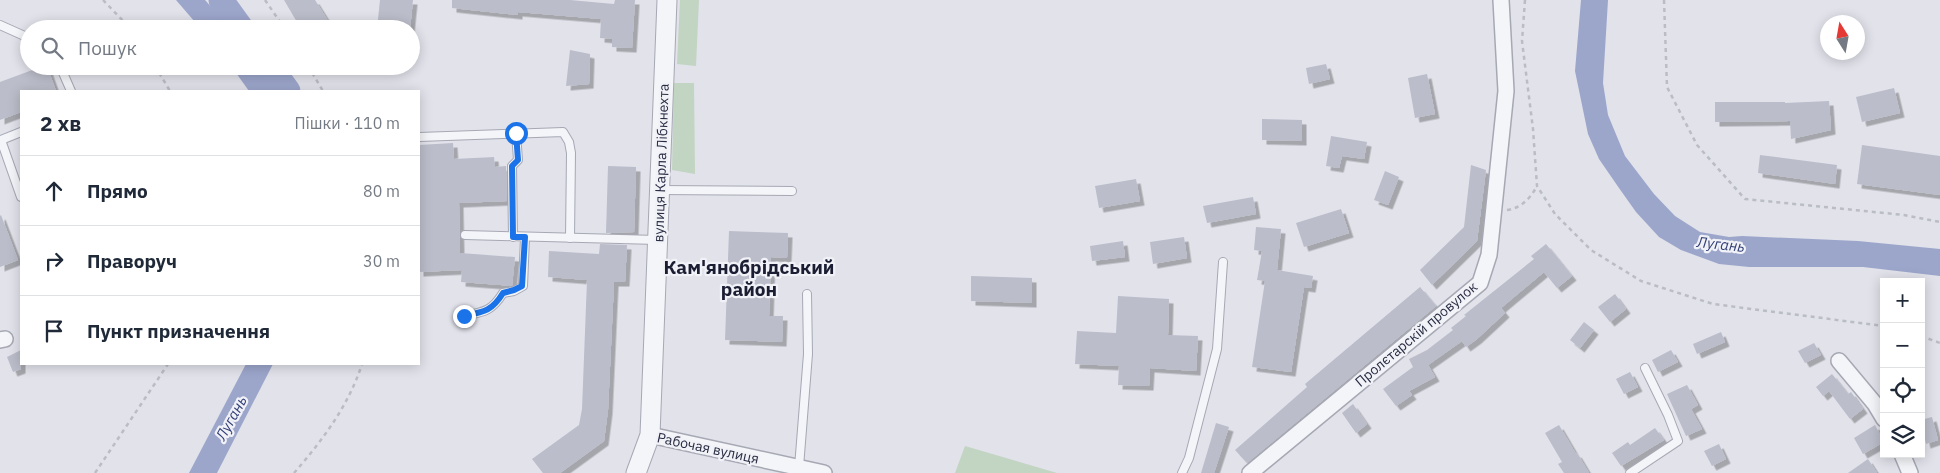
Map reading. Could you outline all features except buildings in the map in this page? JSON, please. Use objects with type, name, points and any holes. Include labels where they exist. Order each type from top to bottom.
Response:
[{"type":"street","name":"вулиця Карла Лібкнехта","points":[[636,473],[650,435],[667,0]]},
{"type":"street","name":"Пролєтарскій провулок","points":[[1250,473],[1480,283],[1489,255],[1506,92],[1501,0]]},
{"type":"street","points":[[1839,361],[1880,413]]},
{"type":"street","name":"Рабочая вулиця","points":[[650,435],[824,473]]},
{"type":"street","points":[[1904,458],[1910,473]]},
{"type":"lane","points":[[0,25],[20,34]]},
{"type":"lane","points":[[64,75],[71,90]]},
{"type":"lane","points":[[20,132],[1,140],[20,194]]},
{"type":"lane","points":[[420,137],[562,132],[569,142],[571,153],[570,238]]},
{"type":"lane","points":[[513,237],[512,166],[518,160],[516,133]]},
{"type":"lane","points":[[659,190],[792,191]]},
{"type":"lane","points":[[465,235],[658,240]]},
{"type":"lane","points":[[464,316],[487,311],[497,304],[503,293],[522,286],[525,237]]},
{"type":"lane","points":[[1182,473],[1189,458],[1217,350],[1223,262]]},
{"type":"lane","points":[[799,467],[808,354],[808,294]]},
{"type":"lane","points":[[1630,473],[1678,441],[1668,415],[1645,368]]},
{"type":"path","points":[[103,0],[122,20]]},
{"type":"path","points":[[265,0],[279,20]]},
{"type":"path","points":[[1525,0],[1522,41],[1533,129],[1537,186],[1555,214],[1591,250],[1641,281],[1713,304],[1880,325]]},
{"type":"path","points":[[1664,0],[1667,87],[1698,145],[1744,199],[1904,215],[1940,222]]},
{"type":"path","points":[[160,75],[169,90]]},
{"type":"path","points":[[313,75],[322,90]]},
{"type":"path","points":[[1494,212],[1515,209],[1530,198],[1537,186]]},
{"type":"path","points":[[1925,337],[1940,342]]},
{"type":"path","points":[[95,473],[167,365]]},
{"type":"path","points":[[294,473],[342,410],[357,380],[362,365]]},
{"type":"green space","points":[[680,0],[699,0],[696,66],[677,64]]},
{"type":"green space","points":[[674,83],[694,83],[695,174],[672,170]]},
{"type":"green space","points":[[965,446],[1057,473],[955,473]]},
{"type":"water","points":[[176,0],[205,0],[223,20],[193,20]]},
{"type":"water","points":[[1581,0],[1608,0],[1603,83],[1608,115],[1625,156],[1654,194],[1675,216],[1700,232],[1729,237],[1858,241],[1940,249],[1940,276],[1863,267],[1749,267],[1719,264],[1681,250],[1659,237],[1636,212],[1599,159],[1588,134],[1575,71]]},
{"type":"water","points":[[237,75],[265,75],[274,90],[248,90]]},
{"type":"water","points":[[245,365],[272,365],[217,473],[189,473]]},
{"type":"waterway","name":"Лугань","points":[[221,0],[235,20]]},
{"type":"waterway","name":"Лугань","points":[[276,75],[287,90]]},
{"type":"district","name":"Кам'янобрідський район","points":[[749,278]]},
{"type":"route","points":[[464,316],[487,311],[497,304],[503,293],[522,286],[525,237],[513,237],[512,166],[518,160],[516,133]]}]
